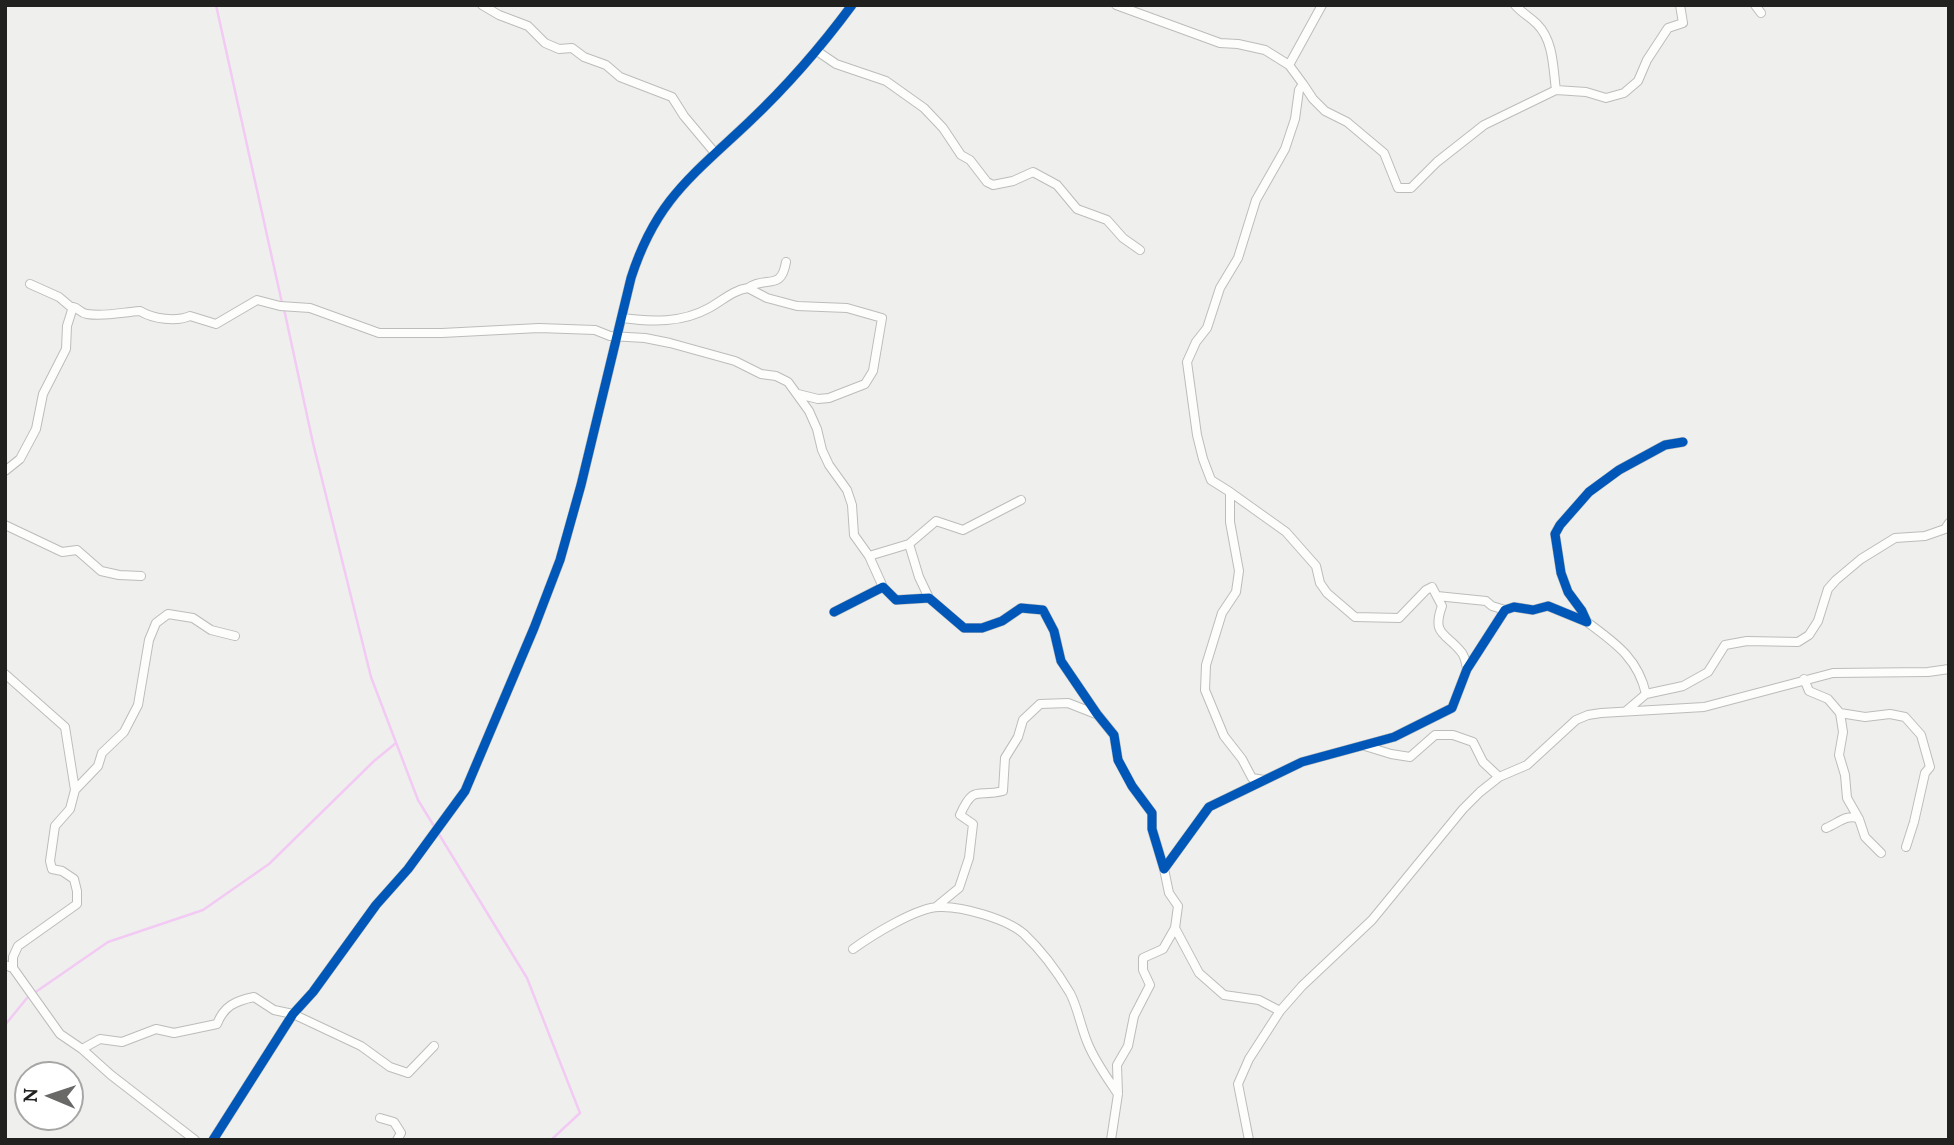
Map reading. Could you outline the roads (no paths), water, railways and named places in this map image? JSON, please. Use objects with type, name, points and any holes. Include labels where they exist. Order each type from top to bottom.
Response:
[{"type":"street","points":[[482,5],[528,26],[545,43],[559,49],[572,48],[584,57],[606,65],[621,77],[672,97],[715,153]]},
{"type":"street","points":[[213,1140],[293,1014],[313,992],[376,905],[415,860],[465,791],[560,560],[639,253],[653,223],[672,196],[750,122],[817,51],[852,5]]},
{"type":"street","points":[[1116,5],[1220,43],[1265,50],[1289,65],[1325,111],[1347,122],[1384,153],[1398,188],[1411,188],[1437,162],[1484,125],[1556,90],[1586,92],[1606,98],[1624,93],[1638,81],[1647,60],[1668,28],[1682,23],[1680,5]]},
{"type":"street","points":[[1289,65],[1322,5]]},
{"type":"street","points":[[1515,5],[1537,25],[1553,55],[1556,90]]},
{"type":"street","points":[[1755,5],[1761,13]]},
{"type":"street","points":[[817,51],[836,64],[886,81],[924,108],[943,128],[961,155],[970,160],[987,182],[993,185],[1013,181],[1033,172],[1058,185],[1077,209],[1107,220],[1123,238],[1140,250]]},
{"type":"street","points":[[1303,84],[1299,90],[1295,119],[1285,149],[1256,200],[1238,258],[1220,288],[1207,328],[1196,342],[1187,362],[1203,459],[1211,480],[1286,532],[1316,566],[1320,583],[1327,593],[1355,617],[1399,618],[1432,587],[1442,606],[1436,621],[1439,631],[1464,654],[1467,669]]},
{"type":"street","points":[[622,318],[644,321],[686,318],[715,305],[735,291],[757,283],[778,280],[782,277],[786,262]]},
{"type":"street","points":[[30,285],[59,297],[72,308],[77,307],[86,314],[140,311],[147,316],[181,320],[190,316],[216,324],[257,300],[310,308],[379,333],[539,328],[595,330],[670,343],[735,361],[761,374],[776,376],[789,382],[798,394],[817,429],[829,465],[847,490],[852,505],[854,535],[869,556],[883,587],[896,600],[929,598]]},
{"type":"street","points":[[748,288],[767,298],[797,306],[848,308],[882,318],[873,371],[865,384],[829,398],[818,399],[798,394]]},
{"type":"street","points":[[5,471],[20,459],[36,429],[43,394],[66,348],[67,326],[72,308]]},
{"type":"street","points":[[1587,622],[1567,592],[1561,573],[1555,534],[1560,524],[1589,492],[1619,470],[1665,445],[1683,442]]},
{"type":"street","points":[[1230,492],[1230,522],[1239,571],[1236,592],[1222,613],[1206,665],[1205,690],[1224,736],[1242,759],[1252,778],[1267,781]]},
{"type":"street","points":[[869,556],[909,544],[936,521],[963,530],[1021,500]]},
{"type":"street","points":[[1626,711],[1646,694],[1683,687],[1708,673],[1725,645],[1747,641],[1798,642],[1809,635],[1818,621],[1828,589],[1861,559],[1895,538],[1925,537],[1945,529],[1949,523]]},
{"type":"street","points":[[5,525],[62,552],[77,550],[101,572],[141,576]]},
{"type":"street","points":[[909,544],[929,598],[964,628],[982,628],[1002,621],[1021,608],[1042,610],[1054,631],[1061,661],[1114,735],[1118,760],[1132,786],[1152,813],[1152,829],[1169,893],[1178,906],[1175,928],[1163,949],[1143,958],[1143,970],[1150,985],[1134,1016],[1128,1046],[1117,1065],[1118,1094],[1111,1140]]},
{"type":"street","points":[[834,612],[883,587]]},
{"type":"street","points":[[1437,596],[1486,601],[1505,610]]},
{"type":"street","points":[[1164,869],[1209,807],[1235,793],[1267,781],[1301,762],[1394,737],[1452,708],[1467,669],[1505,610],[1514,607],[1533,610],[1548,606],[1587,622],[1615,643],[1635,664],[1642,675],[1646,694]]},
{"type":"street","points":[[75,790],[98,766],[102,753],[124,732],[138,705],[145,657],[156,623],[168,614],[193,618],[211,630],[235,636]]},
{"type":"street","points":[[1249,1140],[1238,1084],[1249,1059],[1280,1011],[1302,986],[1372,920],[1463,809],[1499,777],[1527,765],[1576,720],[1588,715],[1626,711],[1704,707],[1804,679],[1850,672],[1928,672],[1949,669]]},
{"type":"street","points":[[5,674],[65,727],[75,790],[70,810],[55,826],[50,861],[52,869],[74,879],[77,891],[77,904],[18,946],[9,967],[60,1034],[195,1140]]},
{"type":"street","points":[[1804,679],[1810,691],[1828,699],[1840,713],[1843,732],[1839,755],[1845,775],[1847,799],[1859,819],[1865,837],[1881,853]]},
{"type":"street","points":[[853,949],[872,935],[937,906],[959,888],[969,858],[973,824],[960,814],[967,798],[977,792],[995,794],[1003,791],[1005,758],[1018,737],[1023,720],[1040,704],[1068,704],[1097,714]]},
{"type":"street","points":[[1840,713],[1865,717],[1899,714],[1921,735],[1930,767],[1925,773],[1906,847]]},
{"type":"street","points":[[1365,746],[1410,757],[1435,735],[1453,735],[1472,741],[1483,762],[1499,777]]},
{"type":"street","points":[[1826,828],[1847,817],[1859,819]]},
{"type":"street","points":[[937,906],[970,911],[998,920],[1023,933],[1072,997],[1088,1045],[1118,1094]]},
{"type":"street","points":[[1175,928],[1199,973],[1224,995],[1259,1000],[1280,1011]]},
{"type":"street","points":[[82,1049],[100,1040],[122,1042],[156,1029],[174,1033],[217,1024],[223,1010],[237,1000],[254,997],[274,1010],[293,1014],[361,1046],[390,1067],[408,1073],[434,1046]]},
{"type":"street","points":[[380,1118],[394,1122],[401,1133],[397,1140]]},
{"type":"waterway","points":[[216,5],[282,303]]},
{"type":"waterway","points":[[284,309],[313,443],[371,677],[418,800],[527,978],[580,1113],[551,1140]]},
{"type":"waterway","points":[[5,1025],[27,998],[108,942],[203,910],[269,864],[374,761],[396,743]]}]
